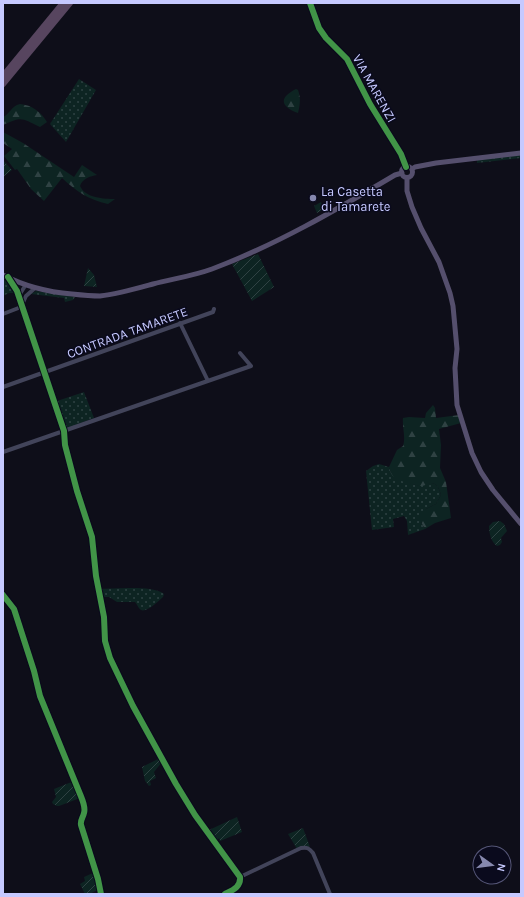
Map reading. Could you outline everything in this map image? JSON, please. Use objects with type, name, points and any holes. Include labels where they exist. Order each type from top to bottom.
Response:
[{"type":"highway","points":[[3,76],[63,3]]},
{"type":"highway","points":[[3,84],[70,3]]},
{"type":"main road","points":[[5,276],[25,286],[56,292],[99,296],[116,293],[211,269],[313,223],[395,175],[402,173],[403,169],[406,167],[412,169],[415,167],[436,163],[521,153]]},
{"type":"main road","points":[[407,178],[411,176],[412,169]]},
{"type":"main road","points":[[402,173],[407,178],[407,191],[412,207],[439,262],[450,293],[453,306],[457,348],[455,368],[457,404],[470,448],[481,472],[487,481],[521,524]]},
{"type":"street","name":"VIA MARENZI","points":[[310,3],[319,28],[326,38],[347,59],[370,104],[401,154],[406,167]]},
{"type":"street","points":[[5,276],[12,283],[18,297],[64,431],[65,445],[77,491],[92,538],[96,576],[104,617],[105,641],[110,658],[133,706],[176,784],[195,815],[240,877],[240,883],[237,888],[225,894]]},
{"type":"street","points":[[25,286],[26,296]]},
{"type":"street","points":[[18,297],[25,286]]},
{"type":"street","points":[[3,314],[21,307],[26,296],[35,288]]},
{"type":"street","name":"CONTRADA TAMARETE","points":[[3,387],[213,312],[214,309]]},
{"type":"street","points":[[180,323],[208,381]]},
{"type":"street","points":[[3,452],[251,366],[240,353]]},
{"type":"street","points":[[3,595],[10,603],[16,615],[34,671],[40,696],[85,809],[80,820],[98,879],[101,894]]},
{"type":"street","points":[[240,877],[301,848],[310,848],[314,853],[330,894]]},
{"type":"green space","points":[[79,79],[96,90],[66,142],[50,124]]},
{"type":"green space","points":[[296,89],[298,90],[300,99],[298,113],[288,108],[284,102],[286,96]]},
{"type":"green space","points":[[20,104],[36,110],[47,122],[40,127],[25,120],[18,119],[3,125],[3,117],[15,106]]},
{"type":"green space","points":[[3,132],[23,143],[74,177],[82,165],[97,175],[89,177],[83,181],[80,186],[82,190],[95,197],[115,199],[108,204],[95,200],[72,187],[62,178],[44,201],[31,189],[17,169],[15,170],[4,156],[12,149],[3,143]]},
{"type":"green space","points":[[521,155],[521,158],[477,163],[477,160]]},
{"type":"green space","points":[[3,160],[12,170],[3,177]]},
{"type":"green space","points":[[321,202],[324,209],[317,213],[314,206]]},
{"type":"green space","points":[[258,254],[274,287],[252,301],[232,264]]},
{"type":"green space","points":[[88,268],[94,275],[97,287],[84,286]]},
{"type":"green space","points":[[3,279],[10,284],[15,293],[9,293],[3,296]]},
{"type":"green space","points":[[36,291],[75,297],[73,300],[65,302],[64,298],[31,294]]},
{"type":"green space","points":[[84,392],[94,418],[67,428],[57,401]]},
{"type":"green space","points":[[433,405],[435,408],[436,418],[459,415],[461,423],[439,429],[441,445],[440,468],[446,482],[451,518],[435,523],[425,529],[421,522],[421,513],[436,504],[441,495],[438,487],[433,483],[420,486],[397,479],[392,474],[389,467],[397,450],[403,446],[403,418],[425,418],[426,413]]},
{"type":"green space","points":[[379,464],[389,467],[391,473],[409,483],[419,485],[433,483],[437,486],[441,495],[436,504],[426,509],[421,522],[425,529],[408,535],[407,521],[404,516],[393,519],[394,527],[372,530],[366,471]]},
{"type":"green space","points":[[500,521],[504,524],[507,531],[501,538],[502,542],[500,545],[497,546],[493,542],[489,532],[489,526],[493,522]]},
{"type":"green space","points":[[143,588],[159,591],[164,594],[156,604],[146,610],[141,610],[135,602],[117,602],[109,597],[102,597],[100,589]]},
{"type":"green space","points":[[160,758],[162,762],[154,772],[156,778],[150,781],[151,785],[149,786],[145,781],[142,767]]},
{"type":"green space","points":[[74,781],[80,798],[59,806],[53,804],[52,802],[56,797],[54,789]]},
{"type":"green space","points":[[237,817],[242,832],[220,841],[219,838],[217,841],[209,830]]},
{"type":"green space","points":[[303,828],[310,847],[304,846],[297,849],[288,834]]},
{"type":"green space","points":[[95,872],[99,889],[90,894],[85,894],[80,884],[85,881],[84,877]]},
{"type":"cycle path","points":[[310,3],[319,28],[326,38],[347,59],[370,104],[401,154],[406,167]]},
{"type":"cycle path","points":[[8,277],[17,291],[64,431],[65,445],[77,491],[92,537],[96,576],[104,617],[105,641],[110,658],[133,706],[176,784],[195,815],[240,877],[238,886],[234,890],[225,894]]},
{"type":"cycle path","points":[[3,595],[14,609],[34,671],[40,696],[84,803],[84,815],[81,825],[98,879],[101,894]]},
{"type":"place","name":"La Casetta di Tamarete","points":[[313,198]]}]
